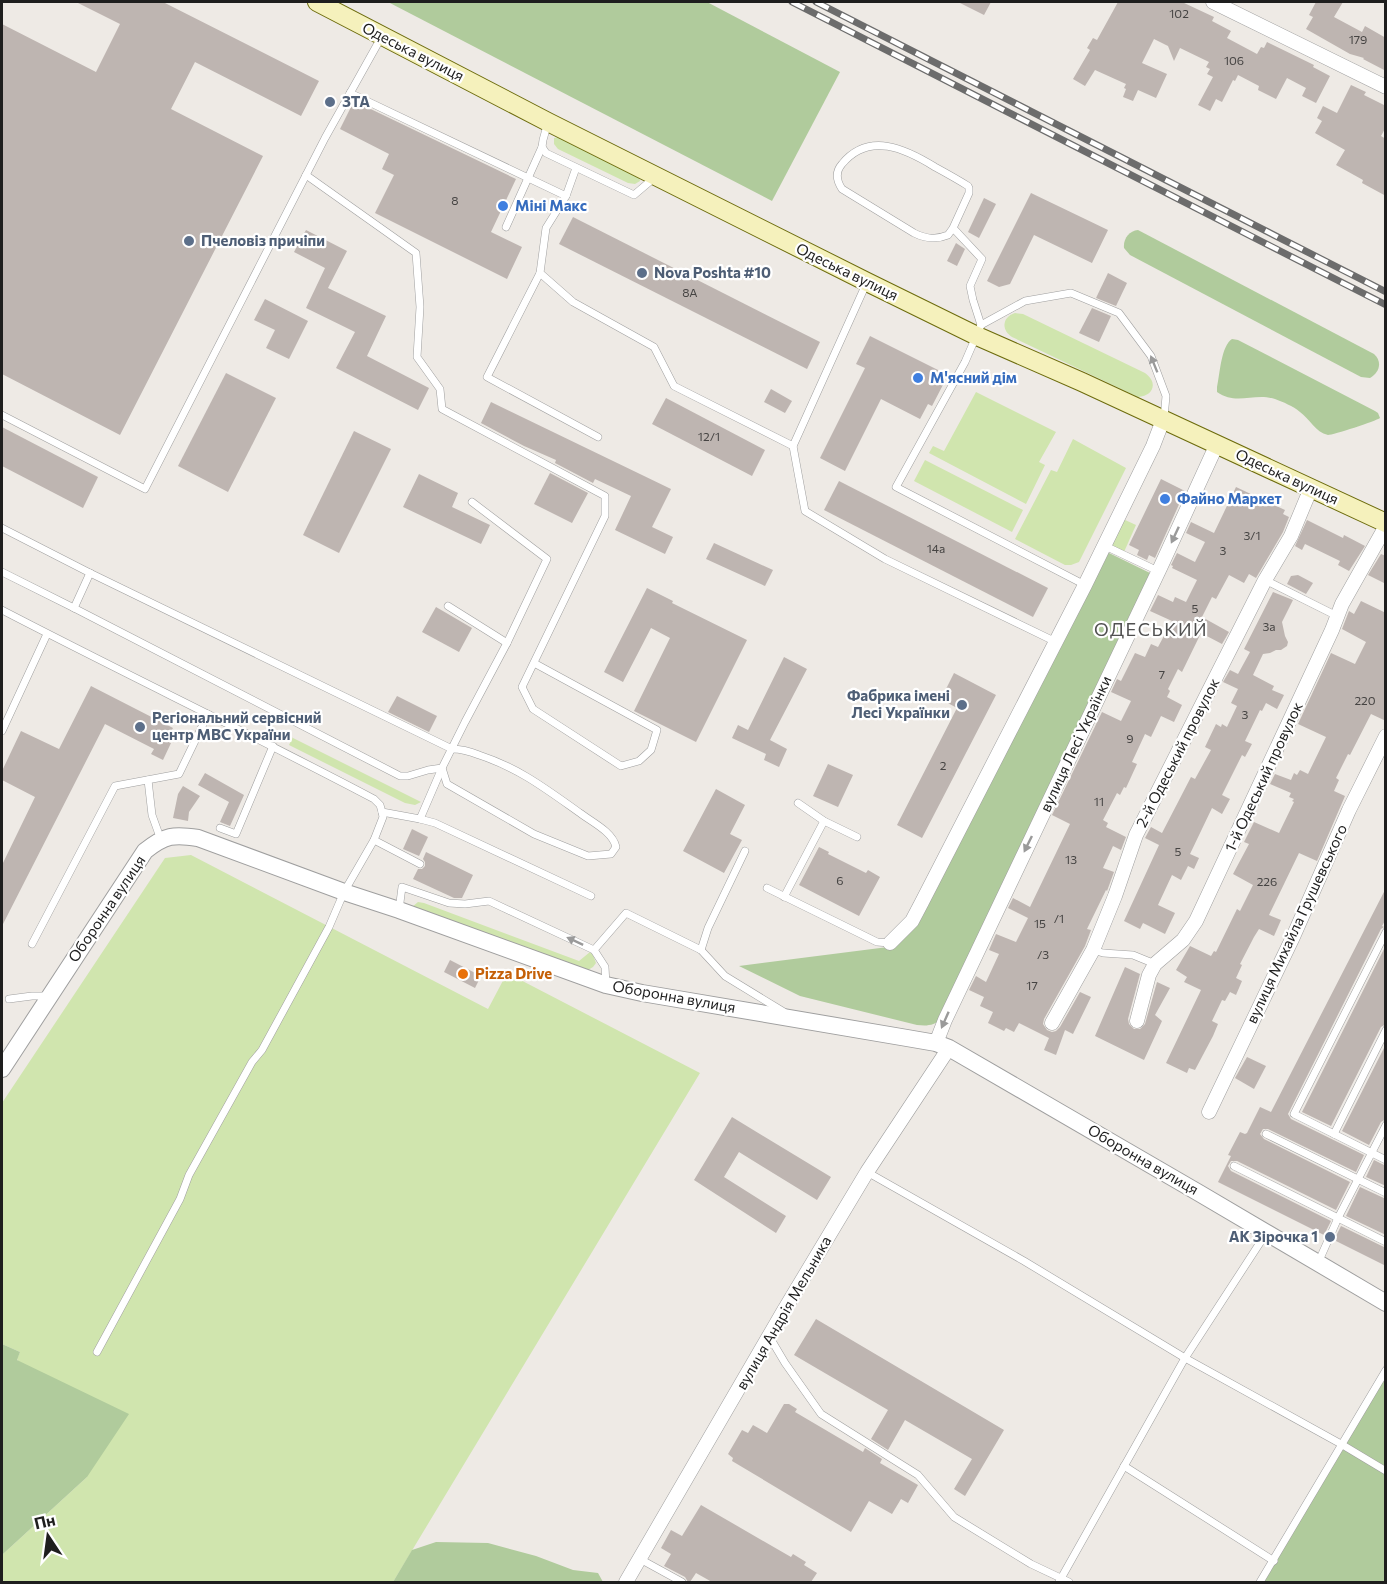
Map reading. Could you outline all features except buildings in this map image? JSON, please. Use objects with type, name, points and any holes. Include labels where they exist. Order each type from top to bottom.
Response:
[{"type":"main road","name":"Одеська вулиця","points":[[317,2],[548,122],[867,282],[979,330],[1163,420],[1386,524]]},
{"type":"street","points":[[1213,2],[1386,87]]},
{"type":"street","points":[[890,943],[912,921],[1085,585],[1163,420]]},
{"type":"street","name":"вулиця Лесі Українки","points":[[943,1046],[945,1020],[1217,444]]},
{"type":"street","name":"2-й Одеський провулок","points":[[1052,1023],[1093,950],[1136,836],[1266,580],[1291,536],[1311,488]]},
{"type":"street","name":"1-й Одеський провулок","points":[[1137,1021],[1149,975],[1155,964],[1183,940],[1196,921],[1346,596],[1386,524]]},
{"type":"street","name":"вулиця Михайла Грушевського","points":[[1209,1112],[1293,938],[1349,810],[1386,736]]},
{"type":"street","name":"Оборонна вулиця","points":[[2,1069],[145,851],[161,840],[179,834],[198,838],[606,985],[943,1046],[1386,1303]]},
{"type":"street","name":"вулиця Андрія Мельника","points":[[626,1582],[769,1336],[943,1046]]},
{"type":"lane","points":[[2,415],[145,489],[306,175],[382,36]]},
{"type":"lane","points":[[350,93],[566,196]]},
{"type":"lane","points":[[506,227],[542,147],[548,122]]},
{"type":"lane","points":[[872,146],[894,147],[916,155],[969,188],[969,193],[953,228],[948,236],[939,238],[924,237],[914,233],[842,189],[837,180],[838,170],[854,153],[872,146]]},
{"type":"lane","points":[[542,147],[546,153],[634,195],[656,176]]},
{"type":"lane","points":[[576,168],[566,196],[546,228],[540,273],[487,377],[598,437]]},
{"type":"lane","points":[[306,175],[416,253],[420,307],[417,357],[440,389],[442,409],[605,496],[605,516],[522,687],[533,709],[621,766],[639,761],[651,750],[657,730],[534,663]]},
{"type":"lane","points":[[953,228],[982,260],[970,286],[979,330]]},
{"type":"lane","points":[[540,273],[573,302],[654,347],[674,386],[793,446]]},
{"type":"lane","points":[[867,282],[793,446],[805,511],[885,559],[1056,642]]},
{"type":"lane","points":[[1085,585],[896,487],[960,370],[979,330],[1025,301],[1071,293],[1119,314],[1151,356],[1166,396],[1163,420]]},
{"type":"lane","points":[[420,819],[442,768],[507,643],[547,559],[472,502]]},
{"type":"lane","points":[[2,528],[452,749],[461,749],[493,760],[533,779],[608,834],[615,840],[616,847],[611,854],[588,856],[534,834],[447,784],[442,768]]},
{"type":"lane","points":[[1104,545],[1158,572]]},
{"type":"lane","points":[[2,572],[400,776],[442,768]]},
{"type":"lane","points":[[74,608],[90,573]]},
{"type":"lane","points":[[1266,580],[1337,616]]},
{"type":"lane","points":[[447,606],[507,643]]},
{"type":"lane","points":[[2,610],[374,799],[380,805],[383,818],[374,840],[344,892],[323,937],[262,1050],[252,1062],[189,1175],[180,1198],[97,1352]]},
{"type":"lane","points":[[2,731],[47,634]]},
{"type":"lane","points":[[32,944],[115,786],[179,774],[208,714]]},
{"type":"lane","points":[[220,828],[236,834],[273,747]]},
{"type":"lane","points":[[148,780],[152,815],[161,840]]},
{"type":"lane","points":[[798,803],[824,821],[857,837]]},
{"type":"lane","points":[[382,812],[435,823],[591,896]]},
{"type":"lane","points":[[784,897],[824,821]]},
{"type":"lane","points":[[374,840],[420,864]]},
{"type":"lane","points":[[701,950],[708,928],[745,851]]},
{"type":"lane","points":[[399,910],[402,887],[449,903],[465,904],[489,900],[594,950],[605,967],[606,985]]},
{"type":"lane","points":[[768,888],[877,942],[890,943]]},
{"type":"lane","points":[[594,950],[626,914],[701,950],[725,976],[794,1018]]},
{"type":"lane","points":[[1386,932],[1294,1114],[1386,1160]]},
{"type":"lane","points":[[1093,950],[1132,955],[1155,964]]},
{"type":"lane","points":[[9,999],[48,996]]},
{"type":"lane","points":[[1334,1134],[1386,1030]]},
{"type":"lane","points":[[1318,1263],[1338,1218],[1386,1125]]},
{"type":"lane","points":[[1266,1134],[1386,1193]]},
{"type":"lane","points":[[1234,1166],[1386,1242]]},
{"type":"lane","points":[[867,1172],[1034,1267],[1185,1358],[1386,1471]]},
{"type":"lane","points":[[769,1336],[785,1364],[821,1414],[918,1474],[954,1517],[1063,1581],[1185,1358],[1267,1232]]},
{"type":"lane","points":[[1260,1582],[1386,1370]]},
{"type":"lane","points":[[1124,1466],[1274,1561]]},
{"type":"lane","points":[[640,1558],[682,1582]]},
{"type":"green space","points":[[388,2],[707,2],[840,72],[772,201]]},
{"type":"green space","points":[[559,137],[639,177],[640,181],[635,184],[628,183],[558,149],[554,144],[554,138]]},
{"type":"green space","points":[[1138,230],[1374,354],[1379,364],[1378,370],[1370,378],[1361,377],[1130,255],[1124,248],[1124,242],[1129,234]]},
{"type":"green space","points":[[1015,313],[1023,314],[1145,373],[1152,380],[1151,391],[1138,397],[1012,337],[1006,331],[1004,324],[1008,317]]},
{"type":"green space","points":[[1232,339],[1238,340],[1375,411],[1380,418],[1328,435],[1316,428],[1297,410],[1275,399],[1260,397],[1239,399],[1224,396],[1217,392],[1217,387],[1223,354]]},
{"type":"green space","points":[[976,392],[1056,432],[1039,462],[1045,465],[1026,504],[929,453],[933,446],[944,451]]},
{"type":"green space","points":[[1073,439],[1126,468],[1079,562],[1065,565],[1015,539],[1051,470],[1057,472]]},
{"type":"green space","points":[[925,460],[1023,510],[1012,532],[914,481]]},
{"type":"green space","points":[[1123,519],[1136,525],[1124,552],[1110,545]]},
{"type":"green space","points":[[1107,552],[1152,574],[942,1018],[930,1025],[917,1025],[800,996],[739,966],[888,947],[907,936],[915,928]]},
{"type":"green space","points":[[293,737],[421,802],[415,805],[405,803],[289,745]]},
{"type":"green space","points":[[191,855],[488,1009],[507,973],[700,1073],[393,1582],[2,1582],[3,1554],[87,1477],[17,1359],[20,1352],[2,1344],[2,1103],[165,858]]},
{"type":"green space","points":[[418,902],[579,961],[590,952],[596,963],[588,970],[412,907]]},
{"type":"green space","points":[[2,1344],[20,1352],[17,1360],[129,1414],[87,1477],[3,1554],[2,1567]]},
{"type":"green space","points":[[1385,1370],[1385,1582],[1259,1582]]},
{"type":"green space","points":[[436,1542],[488,1543],[536,1556],[573,1570],[598,1573],[603,1582],[393,1582],[412,1550]]},
{"type":"railway","points":[[792,2],[1386,305]]},
{"type":"railway","points":[[816,2],[1386,292]]},
{"type":"place","name":"ЗТА","points":[[330,102]]},
{"type":"place","name":"Міні Макс","points":[[503,206]]},
{"type":"place","name":"Пчеловіз причіпи","points":[[189,241]]},
{"type":"place","name":"Nova Poshta #10","points":[[642,273]]},
{"type":"place","name":"М'ясний дім","points":[[918,378]]},
{"type":"place","name":"Файно Маркет","points":[[1165,499]]},
{"type":"place","name":"Фабрика імені Лесі Українки","points":[[962,705]]},
{"type":"place","name":"Регіональний сервісний центр МВС України","points":[[140,727]]},
{"type":"place","name":"Pizza Drive","points":[[463,974]]},
{"type":"place","name":"АК Зірочка 1","points":[[1330,1237]]},
{"type":"district","name":"ОДЕСЬКИЙ","points":[[1151,630]]}]
